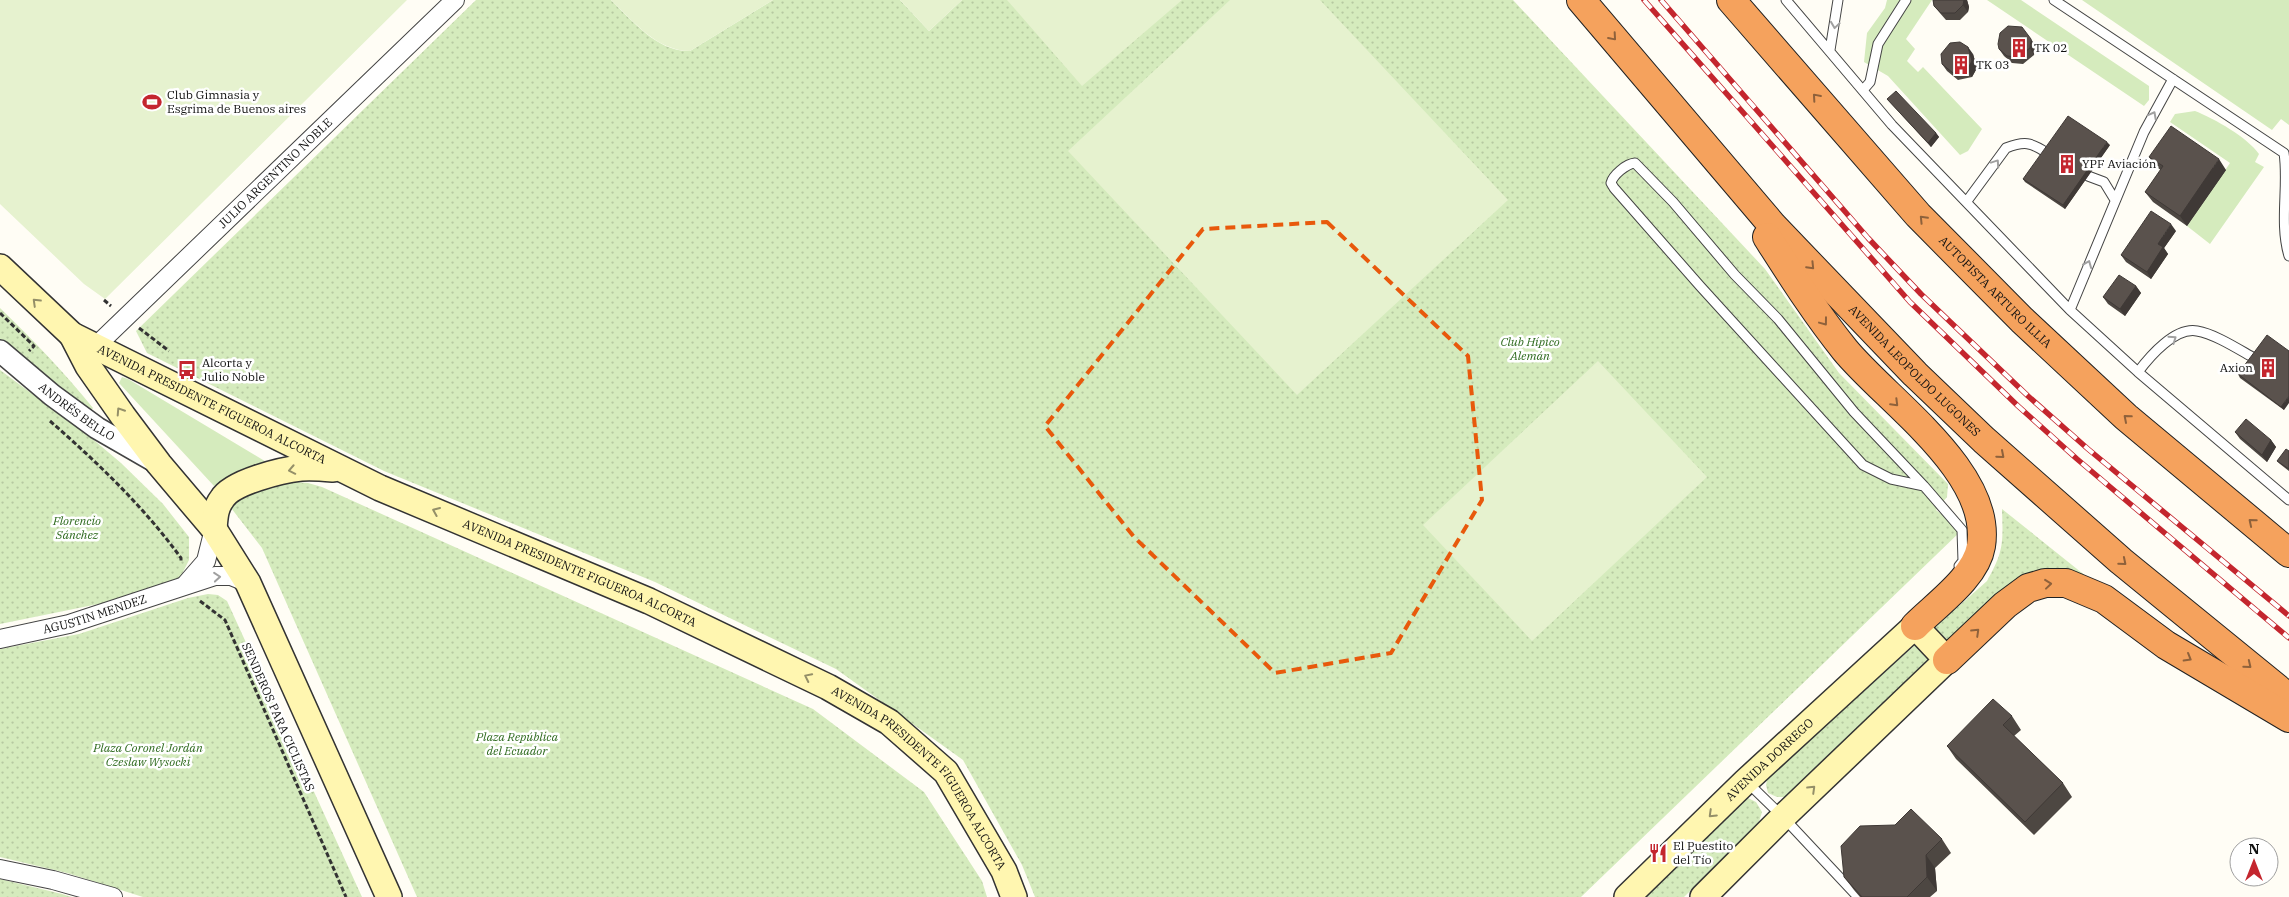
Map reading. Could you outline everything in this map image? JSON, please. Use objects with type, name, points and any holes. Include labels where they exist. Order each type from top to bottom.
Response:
[{"type":"highway","name":"AVENIDA LEOPOLDO LUGONES","points":[[1581,0],[1773,226],[1914,374],[1984,440],[2121,561],[2289,698]]},
{"type":"highway","name":"AUTOPISTA ARTURO ILLIA","points":[[1732,0],[1918,215],[2022,320],[2126,417],[2289,554]]},
{"type":"highway","points":[[1721,164],[1806,298],[1861,368],[1946,454],[1964,477],[1976,501],[1982,521],[1981,546],[1975,566],[1915,626]]},
{"type":"highway","points":[[1947,660],[2005,604],[2028,588],[2045,583],[2066,583],[2104,599],[2166,645],[2289,718]]},
{"type":"main road","name":"AVENIDA PRESIDENTE FIGUEROA ALCORTA","points":[[0,267],[72,336],[88,366],[159,464],[214,529],[248,583],[389,897]]},
{"type":"main road","name":"AVENIDA PRESIDENTE FIGUEROA ALCORTA","points":[[72,336],[96,346],[380,488],[649,601],[828,687],[889,722],[946,772],[1004,871],[1014,897]]},
{"type":"main road","points":[[214,529],[215,513],[222,497],[242,484],[269,474],[302,468],[340,469]]},
{"type":"main road","points":[[1703,897],[1782,817],[1947,660],[1915,626]]},
{"type":"main road","name":"AVENIDA DORREGO","points":[[1627,897],[1745,775],[1915,626]]},
{"type":"street","name":"JULIO ARGENTINO NOBLE","points":[[96,346],[455,0]]},
{"type":"street","name":"ANDRÉS BELLO","points":[[0,351],[52,395],[97,428],[159,464]]},
{"type":"street","points":[[186,584],[206,561],[214,529]]},
{"type":"street","name":"AGUSTIN MENDEZ","points":[[0,639],[69,624],[215,576],[231,576],[248,583]]},
{"type":"street","points":[[0,868],[53,880],[113,897]]},
{"type":"lane","points":[[1786,0],[1892,125],[2070,310],[2138,372],[2289,500]]},
{"type":"lane","points":[[1830,50],[1838,0]]},
{"type":"lane","points":[[1863,90],[1870,82],[1878,44],[1906,0]]},
{"type":"lane","points":[[2054,0],[2286,152],[2289,174],[2286,234],[2289,256]]},
{"type":"lane","points":[[2070,310],[2144,132],[2173,79]]},
{"type":"lane","points":[[1967,201],[2006,148],[2015,144],[2033,143],[2046,153]]},
{"type":"lane","points":[[1924,486],[1891,479],[1863,465],[1700,286],[1614,188],[1611,183],[1612,178],[1630,164],[1635,163],[1640,166],[1735,275],[1778,320],[1854,412],[1924,486],[1962,530],[1963,561],[1951,576]]},
{"type":"lane","points":[[2088,176],[2104,182],[2115,200]]},
{"type":"lane","points":[[2138,372],[2146,362],[2175,336],[2187,332],[2198,331],[2229,344],[2254,358]]},
{"type":"lane","points":[[1867,657],[1939,591]]},
{"type":"lane","points":[[1745,775],[1858,897]]},
{"type":"path","points":[[34,346],[40,346]]},
{"type":"path","name":"SENDEROS PARA CICLISTAS","points":[[43,415],[100,466],[168,540],[181,558],[179,571],[192,595],[225,620],[346,897]]},
{"type":"highlighted area","points":[[1327,222],[1468,356],[1482,500],[1391,653],[1275,673],[1134,537],[1045,426],[1203,229]]},
{"type":"green space","name":"Club Gimnasia y Esgrima de Buenos aires","points":[[0,0],[407,0],[105,299],[84,284],[0,204]]},
{"type":"green space","name":"Club Hípico Alemán","points":[[476,0],[611,0],[637,26],[656,41],[678,50],[690,51],[773,0],[900,0],[929,31],[962,0],[1513,0],[1765,269],[1839,373],[1948,484],[1947,497],[1936,510],[1962,530],[1581,897],[1035,897],[1022,865],[963,760],[836,669],[655,582],[384,471],[147,353],[136,331]]},
{"type":"green space","points":[[611,0],[773,0],[690,51],[678,50],[656,40]]},
{"type":"green space","points":[[900,0],[962,0],[929,31]]},
{"type":"green space","points":[[1007,0],[1182,0],[1082,86]]},
{"type":"green space","points":[[1230,0],[1320,0],[1508,200],[1297,395],[1068,151]]},
{"type":"green space","points":[[1887,0],[1932,0],[1906,39],[1915,49],[1907,61],[1918,72],[1923,67],[1982,129],[1968,151],[1960,155],[1888,76],[1864,62],[1867,33],[1885,8]]},
{"type":"green space","points":[[1987,0],[2021,0],[2149,86],[2149,100],[2144,106]]},
{"type":"green space","points":[[2082,0],[2289,0],[2289,125],[2281,119],[2272,130]]},
{"type":"green space","points":[[2195,111],[2221,124],[2247,141],[2259,154],[2255,162],[2264,167],[2210,244],[2187,226],[2230,163],[2170,122],[2175,114]]},
{"type":"green space","points":[[0,308],[71,382],[93,408],[91,411],[0,340]]},
{"type":"green space","points":[[1598,361],[1707,477],[1532,641],[1423,525]]},
{"type":"green space","name":"Florencio Sánchez","points":[[0,370],[89,436],[121,463],[163,504],[189,537],[189,560],[180,578],[167,590],[0,624]]},
{"type":"green space","points":[[122,377],[268,463],[237,474],[214,486],[119,383]]},
{"type":"green space","name":"Plaza República del Ecuador","points":[[281,481],[308,483],[322,487],[813,709],[924,792],[982,881],[987,897],[417,897],[262,548],[228,504],[244,491]]},
{"type":"green space","points":[[2002,509],[2087,577],[2057,571],[2042,571],[2013,582],[1785,797],[1777,797],[1768,793],[1766,785],[1768,776],[1987,581],[1997,562],[2001,546]]},
{"type":"green space","name":"Plaza Coronel Jordán Czeslaw Wysocki","points":[[208,594],[218,595],[227,601],[362,897],[143,897],[67,873],[0,857],[0,649],[79,634],[188,598]]},
{"type":"green space","points":[[1746,797],[1756,802],[1762,812],[1758,825],[1684,897],[1637,897]]},
{"type":"green space","points":[[0,879],[62,894],[72,897],[0,897]]},
{"type":"building","points":[[1933,0],[1964,0],[1963,5],[1955,13],[1941,13],[1934,6]]},
{"type":"building","name":"TK 02","points":[[2008,26],[2022,27],[2031,39],[2030,48],[2018,57],[2007,56],[1999,49],[2000,33]]},
{"type":"building","name":"TK 03","points":[[1960,42],[1968,47],[1972,61],[1967,70],[1953,73],[1942,64],[1941,54],[1950,43]]},
{"type":"building","points":[[1896,91],[1936,133],[1928,143],[1887,99]]},
{"type":"building","name":"YPF Aviación","points":[[2068,116],[2107,142],[2063,205],[2023,179]]},
{"type":"building","points":[[2171,126],[2219,159],[2180,216],[2145,192],[2163,166],[2149,157]]},
{"type":"building","points":[[2151,211],[2171,224],[2158,244],[2163,247],[2147,272],[2121,255]]},
{"type":"building","points":[[2119,275],[2136,286],[2120,309],[2103,297]]},
{"type":"building","name":"Axion","points":[[2267,335],[2289,351],[2289,396],[2281,407],[2238,374]]},
{"type":"building","points":[[2246,419],[2271,440],[2262,455],[2235,432]]},
{"type":"building","points":[[2286,449],[2289,451],[2289,469],[2277,461]]},
{"type":"building","points":[[1993,699],[2012,716],[2003,725],[2063,783],[2025,822],[1947,746]]},
{"type":"building","points":[[1911,809],[1942,839],[1926,855],[1927,877],[1907,897],[1862,897],[1844,877],[1841,846],[1860,826],[1895,825]]},
{"type":"railway","points":[[1644,0],[1910,302],[2018,406],[2077,459],[2289,638]]},
{"type":"railway","points":[[1661,0],[1868,238],[1921,294],[2028,396],[2088,449],[2289,616]]},
{"type":"place","name":"TK 02","points":[[2019,48]]},
{"type":"place","name":"TK 03","points":[[1961,65]]},
{"type":"place","name":"Club Gimnasia y Esgrima de Buenos aires","points":[[152,102]]},
{"type":"place","name":"YPF Aviación","points":[[2067,164]]},
{"type":"place","name":"Axion","points":[[2268,368]]},
{"type":"place","name":"Alcorta y Julio Noble","points":[[187,370]]},
{"type":"place","name":"El Puestito del Tío","points":[[1658,853]]}]
